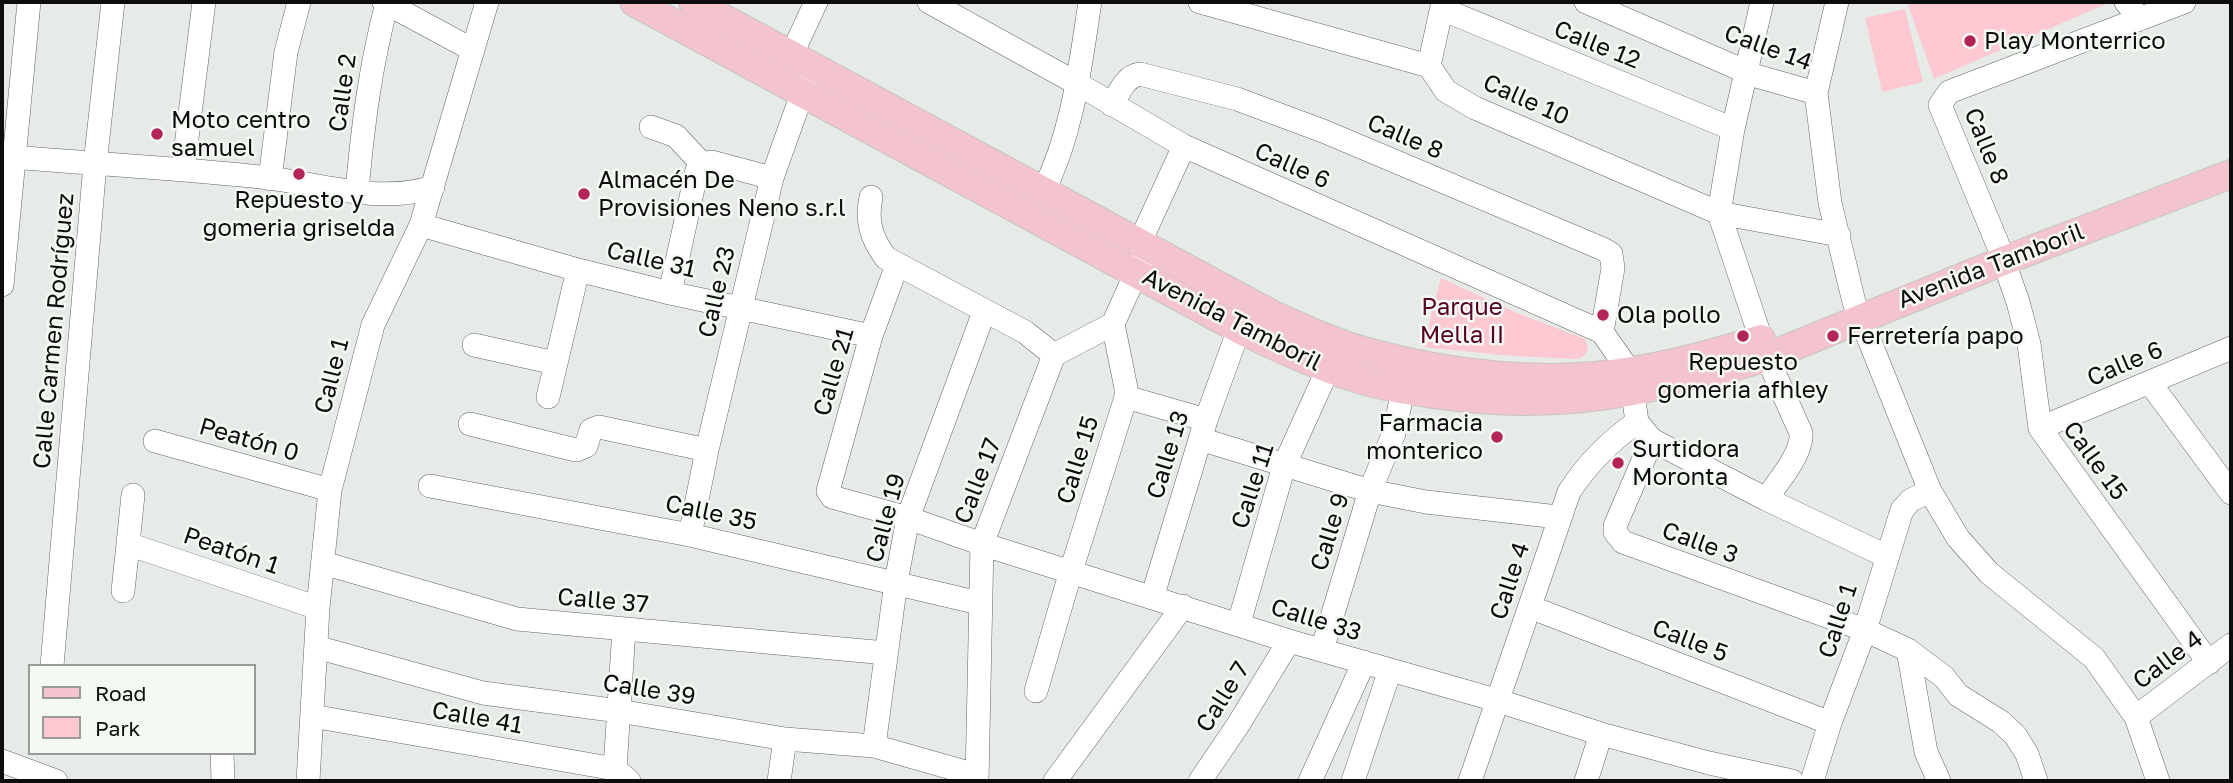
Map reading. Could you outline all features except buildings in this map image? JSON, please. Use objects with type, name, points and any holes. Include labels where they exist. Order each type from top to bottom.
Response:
[{"type":"main road","name":"Avenida Tamboril","points":[[635,2],[802,72],[1043,192],[1141,255],[1239,328],[1328,369],[1403,390],[1461,398],[1507,401],[1583,400],[1695,358],[1764,348],[2231,159]]},
{"type":"main road","name":"Avenida Tamboril","points":[[693,2],[802,72],[1141,255],[1314,334],[1367,352],[1457,370],[1527,377],[1583,377],[1632,382]]},
{"type":"main road","name":"Avenida Tamboril","points":[[2000,253],[2231,174]]},
{"type":"street","points":[[2,285],[8,156],[29,2]]},
{"type":"street","name":"Calle Carmen Rodríguez","points":[[52,664],[95,164],[113,2]]},
{"type":"street","points":[[183,170],[204,2]]},
{"type":"street","points":[[270,178],[286,52],[299,2]]},
{"type":"street","name":"Calle 1","points":[[308,781],[318,608],[330,490],[373,325],[421,225],[487,2]]},
{"type":"street","name":"Calle 23","points":[[690,534],[740,307],[772,177],[802,72],[816,2]]},
{"type":"street","name":"Calle 6","points":[[929,2],[1184,146],[1602,332]]},
{"type":"street","points":[[1043,192],[1063,148],[1078,84],[1090,2]]},
{"type":"street","points":[[1200,2],[1429,66],[1443,6]]},
{"type":"street","name":"Calle 14","points":[[1586,2],[1756,76],[1816,93]]},
{"type":"street","points":[[1762,2],[1732,129],[1719,213],[1764,348],[1801,433],[1802,441],[1798,452],[1766,499]]},
{"type":"street","points":[[1837,2],[1816,93],[1830,202],[1858,310],[1930,491],[1958,538],[1989,573],[2094,658],[2136,717],[2158,781]]},
{"type":"street","name":"Calle 8","points":[[2000,253],[1940,106],[1949,92],[2133,10],[2184,2]]},
{"type":"street","points":[[385,3],[473,50]]},
{"type":"street","name":"Calle 2","points":[[357,191],[366,99],[385,3]]},
{"type":"street","name":"Calle 12","points":[[1443,6],[1732,129]]},
{"type":"street","name":"Calle 10","points":[[1429,66],[1446,91],[1475,108],[1719,213],[1839,235]]},
{"type":"street","name":"Calle 8","points":[[1112,105],[1128,79],[1140,74],[1237,99],[1323,131],[1603,248],[1611,254],[1613,268],[1602,332]]},
{"type":"street","points":[[650,127],[676,136],[702,164]]},
{"type":"street","points":[[871,197],[868,213],[870,228],[875,244],[886,258],[1025,332],[1054,355],[1113,324],[1184,146]]},
{"type":"street","points":[[8,156],[270,178],[357,191],[401,194],[433,187]]},
{"type":"street","points":[[670,293],[695,175],[702,164],[712,162],[772,177]]},
{"type":"street","name":"Calle 31","points":[[421,225],[670,293],[871,336]]},
{"type":"street","name":"Calle 15","points":[[2000,253],[2018,302],[2029,344],[2040,428],[2209,663]]},
{"type":"street","name":"Calle 21","points":[[829,495],[871,336],[897,265]]},
{"type":"street","points":[[548,397],[578,270]]},
{"type":"street","name":"Calle 19","points":[[874,746],[896,582],[908,518],[984,312]]},
{"type":"street","name":"Calle 15","points":[[1037,691],[1071,571],[1126,397],[1113,324]]},
{"type":"street","name":"Calle 13","points":[[1152,598],[1203,429],[1239,328]]},
{"type":"street","points":[[1602,332],[1632,382],[1637,422],[1653,440],[1766,499],[1886,556]]},
{"type":"street","points":[[474,345],[555,363]]},
{"type":"street","name":"Calle 6","points":[[2040,428],[2231,348]]},
{"type":"street","name":"Calle 17","points":[[976,778],[982,544],[1054,355]]},
{"type":"street","name":"Calle 11","points":[[1239,623],[1284,466],[1328,369]]},
{"type":"street","points":[[2150,383],[2231,493]]},
{"type":"street","name":"Calle 9","points":[[1322,650],[1370,491],[1394,433],[1403,390]]},
{"type":"street","points":[[1126,397],[1284,466],[1370,491],[1426,502],[1558,517]]},
{"type":"street","name":"Calle 4","points":[[1470,781],[1558,517],[1569,492],[1583,471],[1610,443],[1637,422]]},
{"type":"street","points":[[470,424],[576,450],[586,446],[591,430],[599,427],[707,450]]},
{"type":"street","name":"Calle 3","points":[[1653,440],[1615,526],[1618,538],[1864,630]]},
{"type":"street","name":"Peatón 0","points":[[155,441],[330,490]]},
{"type":"street","name":"Calle 35","points":[[430,486],[690,534],[979,603]]},
{"type":"street","name":"Calle 1","points":[[1812,781],[1902,509],[1911,500],[1930,491]]},
{"type":"street","points":[[123,590],[133,495]]},
{"type":"street","name":"Calle 33","points":[[829,495],[1152,598],[1496,700],[1706,772],[1792,781]]},
{"type":"street","name":"Peatón 1","points":[[128,544],[318,608]]},
{"type":"street","name":"Calle 37","points":[[323,563],[517,619],[886,653]]},
{"type":"street","points":[[1055,781],[1183,606]]},
{"type":"street","name":"Calle 5","points":[[1530,607],[1830,723]]},
{"type":"street","points":[[622,775],[619,711],[624,629]]},
{"type":"street","points":[[1864,630],[1908,650],[1944,677],[1958,695],[2001,722],[2015,735],[2027,754],[2036,781]]},
{"type":"street","name":"Calle 7","points":[[1200,781],[1238,725],[1289,640]]},
{"type":"street","name":"Calle 4","points":[[2136,717],[2231,645]]},
{"type":"street","name":"Calle 39","points":[[316,647],[483,693],[619,711],[785,739],[874,746],[976,778]]},
{"type":"street","points":[[1908,650],[1926,751],[1939,781]]},
{"type":"street","points":[[1310,781],[1364,662]]},
{"type":"street","points":[[1353,781],[1390,670]]},
{"type":"street","name":"Calle 41","points":[[312,716],[622,775]]},
{"type":"street","points":[[1586,781],[1601,734]]},
{"type":"street","points":[[779,781],[785,739]]},
{"type":"street","points":[[222,755],[223,781]]},
{"type":"street","points":[[2,761],[46,770]]},
{"type":"green space","name":"Play Monterrico","points":[[1907,2],[2104,2],[2106,4],[1934,79]]},
{"type":"green space","points":[[1905,9],[1923,82],[1882,92],[1865,18]]},
{"type":"green space","name":"Parque Mella II","points":[[1441,278],[1515,312],[1585,339],[1588,347],[1586,354],[1579,359],[1512,356],[1423,347]]},
{"type":"place","name":"Play Monterrico","points":[[1970,41]]},
{"type":"place","name":"Moto centro samuel","points":[[157,134]]},
{"type":"place","name":"Repuesto y gomeria griselda","points":[[299,174]]},
{"type":"place","name":"Almacén De Provisiones Neno s.r.l","points":[[584,194]]},
{"type":"place","name":"Ola pollo","points":[[1603,315]]},
{"type":"place","name":"Repuesto gomeria afhley","points":[[1743,336]]},
{"type":"place","name":"Ferretería papo","points":[[1833,336]]},
{"type":"place","name":"Farmacia monterico","points":[[1497,437]]},
{"type":"place","name":"Surtidora Moronta","points":[[1618,463]]}]
